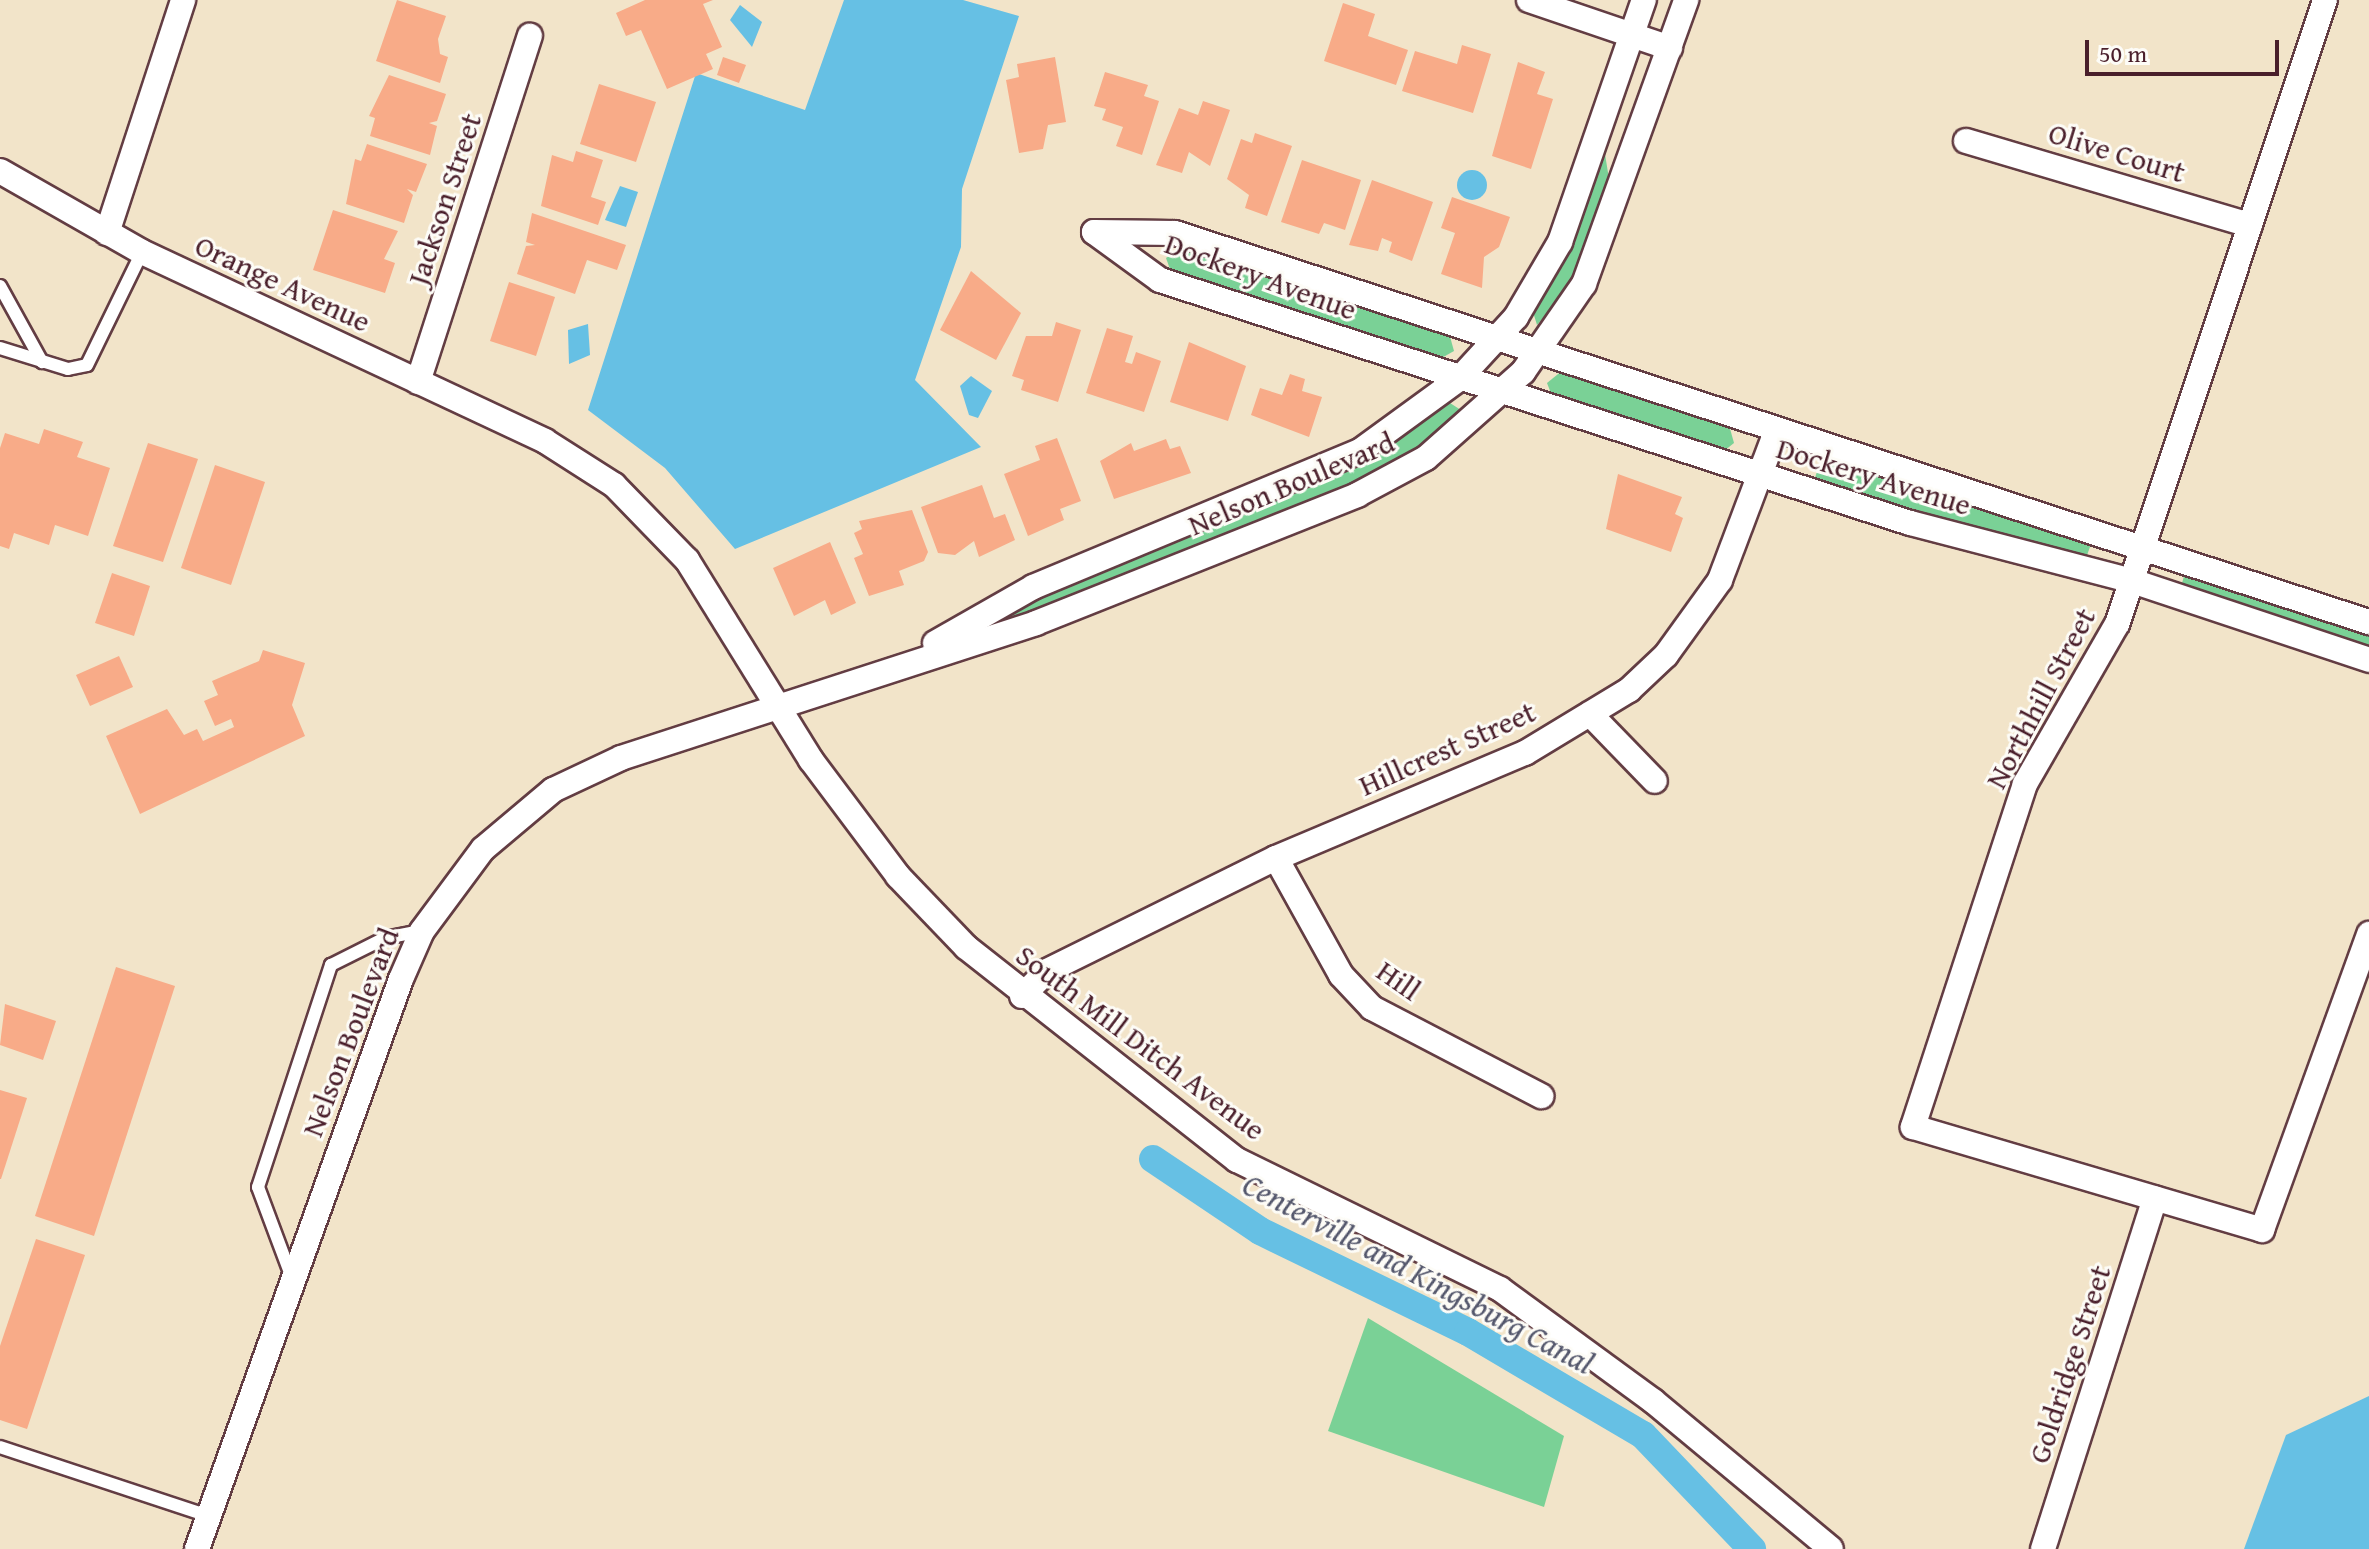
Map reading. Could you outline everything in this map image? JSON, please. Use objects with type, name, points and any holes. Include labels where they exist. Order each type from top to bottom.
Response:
[{"type":"street","points":[[107,233],[183,0]]},
{"type":"street","points":[[1529,0],[1670,48]]},
{"type":"street","name":"Nelson Boulevard","points":[[898,664],[1033,587],[1360,451],[1460,378],[1499,338],[1564,232],[1644,0]]},
{"type":"street","name":"Nelson Boulevard","points":[[197,1549],[292,1278],[422,931],[483,849],[553,790],[621,758],[777,708],[898,664],[1036,623],[1379,486],[1446,443],[1504,392],[1540,352],[1604,241],[1686,0]]},
{"type":"street","name":"Northhill Street","points":[[2325,0],[2132,581],[2095,674],[2025,784],[1913,1127],[2262,1230],[2369,934]]},
{"type":"street","name":"Jackson Street","points":[[418,382],[530,36]]},
{"type":"street","name":"Olive Court","points":[[1966,141],[2250,225]]},
{"type":"street","name":"Orange Avenue","points":[[0,171],[142,252],[545,441]]},
{"type":"street","name":"Dockery Avenue","points":[[2369,622],[1776,432],[1175,233],[1094,232],[1160,280],[1762,475],[2132,581],[2369,660]]},
{"type":"street","name":"Hillcrest Street","points":[[1022,996],[1047,971],[1276,858],[1525,753],[1629,690],[1685,632],[1726,566],[1776,432]]},
{"type":"street","name":"South Mill Ditch Avenue","points":[[545,441],[614,485],[669,538],[718,605],[777,708],[898,876],[1022,996],[1237,1160],[1500,1289],[1653,1401],[1831,1549]]},
{"type":"street","points":[[1590,714],[1655,781]]},
{"type":"street","name":"Hill","points":[[1276,858],[1341,975],[1372,1008],[1541,1096]]},
{"type":"street","name":"Goldridge Street","points":[[2043,1549],[2155,1198]]},
{"type":"lane","points":[[0,348],[42,362],[78,368],[94,357],[142,252]]},
{"type":"lane","points":[[0,286],[42,362]]},
{"type":"lane","points":[[292,1278],[258,1187],[331,965],[385,938],[422,931]]},
{"type":"lane","points":[[0,1447],[209,1516]]},
{"type":"green space","points":[[1605,154],[1610,185],[1572,283],[1537,325],[1533,312],[1574,238]]},
{"type":"green space","points":[[1183,246],[1449,333],[1454,351],[1438,360],[1171,272],[1166,258]]},
{"type":"green space","points":[[1563,370],[1729,425],[1734,443],[1724,451],[1552,396],[1547,383]]},
{"type":"green space","points":[[1450,403],[1464,412],[1434,440],[1355,486],[980,632],[1041,596],[1369,460]]},
{"type":"green space","points":[[1822,456],[2091,544],[2086,558],[1814,481]]},
{"type":"green space","points":[[2184,576],[2369,636],[2369,649],[2181,587]]},
{"type":"green space","points":[[1368,1318],[1564,1436],[1544,1507],[1328,1431]]},
{"type":"water","points":[[844,0],[963,0],[1019,16],[962,189],[961,247],[915,380],[981,447],[735,549],[665,468],[588,410],[696,73],[805,110]]},
{"type":"water","points":[[740,5],[762,22],[752,47],[730,20]]},
{"type":"water","points":[[1472,170],[1482,175],[1487,185],[1482,195],[1472,200],[1462,195],[1457,185],[1462,175]]},
{"type":"water","points":[[620,186],[638,192],[626,227],[605,220]]},
{"type":"water","points":[[588,324],[590,355],[569,364],[568,330]]},
{"type":"water","points":[[971,376],[992,391],[978,418],[969,415],[960,386]]},
{"type":"water","points":[[2369,1396],[2369,1549],[2244,1549],[2286,1435]]},
{"type":"building","points":[[397,0],[446,16],[438,39],[440,54],[448,57],[440,83],[376,61]]},
{"type":"building","points":[[645,0],[713,0],[703,4],[722,47],[706,54],[713,69],[667,89],[641,30],[626,36],[616,13]]},
{"type":"building","points":[[1343,3],[1375,14],[1368,36],[1408,50],[1396,85],[1324,61]]},
{"type":"building","points":[[1462,45],[1491,54],[1473,113],[1402,91],[1415,51],[1457,64]]},
{"type":"building","points":[[723,57],[746,65],[739,83],[717,75]]},
{"type":"building","points":[[1055,57],[1066,122],[1048,125],[1043,149],[1019,153],[1006,80],[1019,77],[1017,64]]},
{"type":"building","points":[[1518,62],[1545,72],[1537,94],[1553,99],[1531,169],[1492,156]]},
{"type":"building","points":[[1105,72],[1148,85],[1144,96],[1159,101],[1142,155],[1116,146],[1123,127],[1102,120],[1106,109],[1094,106]]},
{"type":"building","points":[[389,75],[446,94],[437,121],[429,123],[437,126],[430,155],[370,136],[375,118],[369,116]]},
{"type":"building","points":[[599,84],[656,102],[636,162],[580,144]]},
{"type":"building","points":[[1203,101],[1230,110],[1210,166],[1189,152],[1182,173],[1156,165],[1179,108],[1198,115]]},
{"type":"building","points":[[1255,133],[1292,146],[1267,216],[1245,208],[1249,195],[1227,179],[1241,139],[1252,143]]},
{"type":"building","points":[[367,144],[427,164],[416,192],[407,189],[413,195],[404,223],[346,204],[355,159],[361,161]]},
{"type":"building","points":[[576,151],[603,160],[591,197],[606,202],[598,225],[541,206],[552,155],[573,162]]},
{"type":"building","points":[[1302,160],[1361,180],[1345,230],[1324,223],[1319,234],[1281,222]]},
{"type":"building","points":[[1372,180],[1433,202],[1412,261],[1389,252],[1392,242],[1382,238],[1378,251],[1349,245]]},
{"type":"building","points":[[1452,197],[1510,217],[1499,247],[1484,257],[1482,288],[1441,274],[1455,233],[1441,228]]},
{"type":"building","points":[[333,210],[398,231],[384,259],[395,263],[385,293],[313,270]]},
{"type":"building","points":[[532,213],[626,245],[617,270],[587,260],[575,294],[517,274],[526,246],[535,245],[526,242]]},
{"type":"building","points":[[971,271],[1021,313],[996,360],[940,330]]},
{"type":"building","points":[[509,282],[555,297],[536,356],[490,341]]},
{"type":"building","points":[[1056,322],[1081,330],[1058,402],[1021,390],[1024,380],[1012,376],[1026,336],[1052,336]]},
{"type":"building","points":[[1107,328],[1133,336],[1125,362],[1132,364],[1136,352],[1161,361],[1144,412],[1086,393]]},
{"type":"building","points":[[1189,342],[1246,366],[1228,421],[1170,402]]},
{"type":"building","points":[[1290,374],[1305,379],[1302,391],[1322,397],[1309,437],[1251,415],[1260,388],[1282,395]]},
{"type":"building","points":[[44,429],[83,442],[77,457],[110,468],[88,536],[55,525],[49,545],[14,533],[9,549],[0,546],[0,448],[5,433],[39,444]]},
{"type":"building","points":[[1057,438],[1081,501],[1060,509],[1064,520],[1028,536],[1004,474],[1040,460],[1035,446]]},
{"type":"building","points":[[1166,439],[1170,449],[1180,446],[1191,473],[1114,499],[1100,461],[1131,443],[1134,451]]},
{"type":"building","points":[[148,443],[198,459],[163,562],[113,546]]},
{"type":"building","points":[[215,465],[265,482],[231,585],[181,568]]},
{"type":"building","points":[[1618,474],[1682,497],[1675,514],[1683,518],[1671,552],[1606,529]]},
{"type":"building","points":[[982,485],[994,518],[1005,514],[1015,540],[979,557],[974,541],[955,555],[938,553],[921,507]]},
{"type":"building","points":[[912,510],[928,552],[924,561],[899,571],[904,585],[869,596],[854,558],[863,554],[854,533],[862,529],[859,521]]},
{"type":"building","points":[[830,542],[856,603],[831,615],[825,600],[794,616],[773,568]]},
{"type":"building","points":[[112,573],[150,586],[134,636],[95,623]]},
{"type":"building","points":[[263,650],[305,663],[292,705],[305,736],[140,814],[106,736],[167,709],[184,735],[197,729],[203,741],[234,727],[231,719],[215,726],[204,701],[218,695],[212,681],[259,661]]},
{"type":"building","points":[[119,656],[133,687],[90,706],[76,675]]},
{"type":"building","points":[[116,967],[175,986],[94,1236],[35,1216]]},
{"type":"building","points":[[5,1004],[56,1021],[43,1060],[0,1045]]},
{"type":"building","points":[[0,1090],[27,1098],[1,1179],[0,1179]]},
{"type":"building","points":[[36,1239],[85,1255],[27,1429],[0,1420],[0,1346]]},
{"type":"waterway","name":"Centerville and Kingsburg Canal","points":[[1153,1159],[1260,1231],[1468,1332],[1643,1435],[1752,1549]]}]
